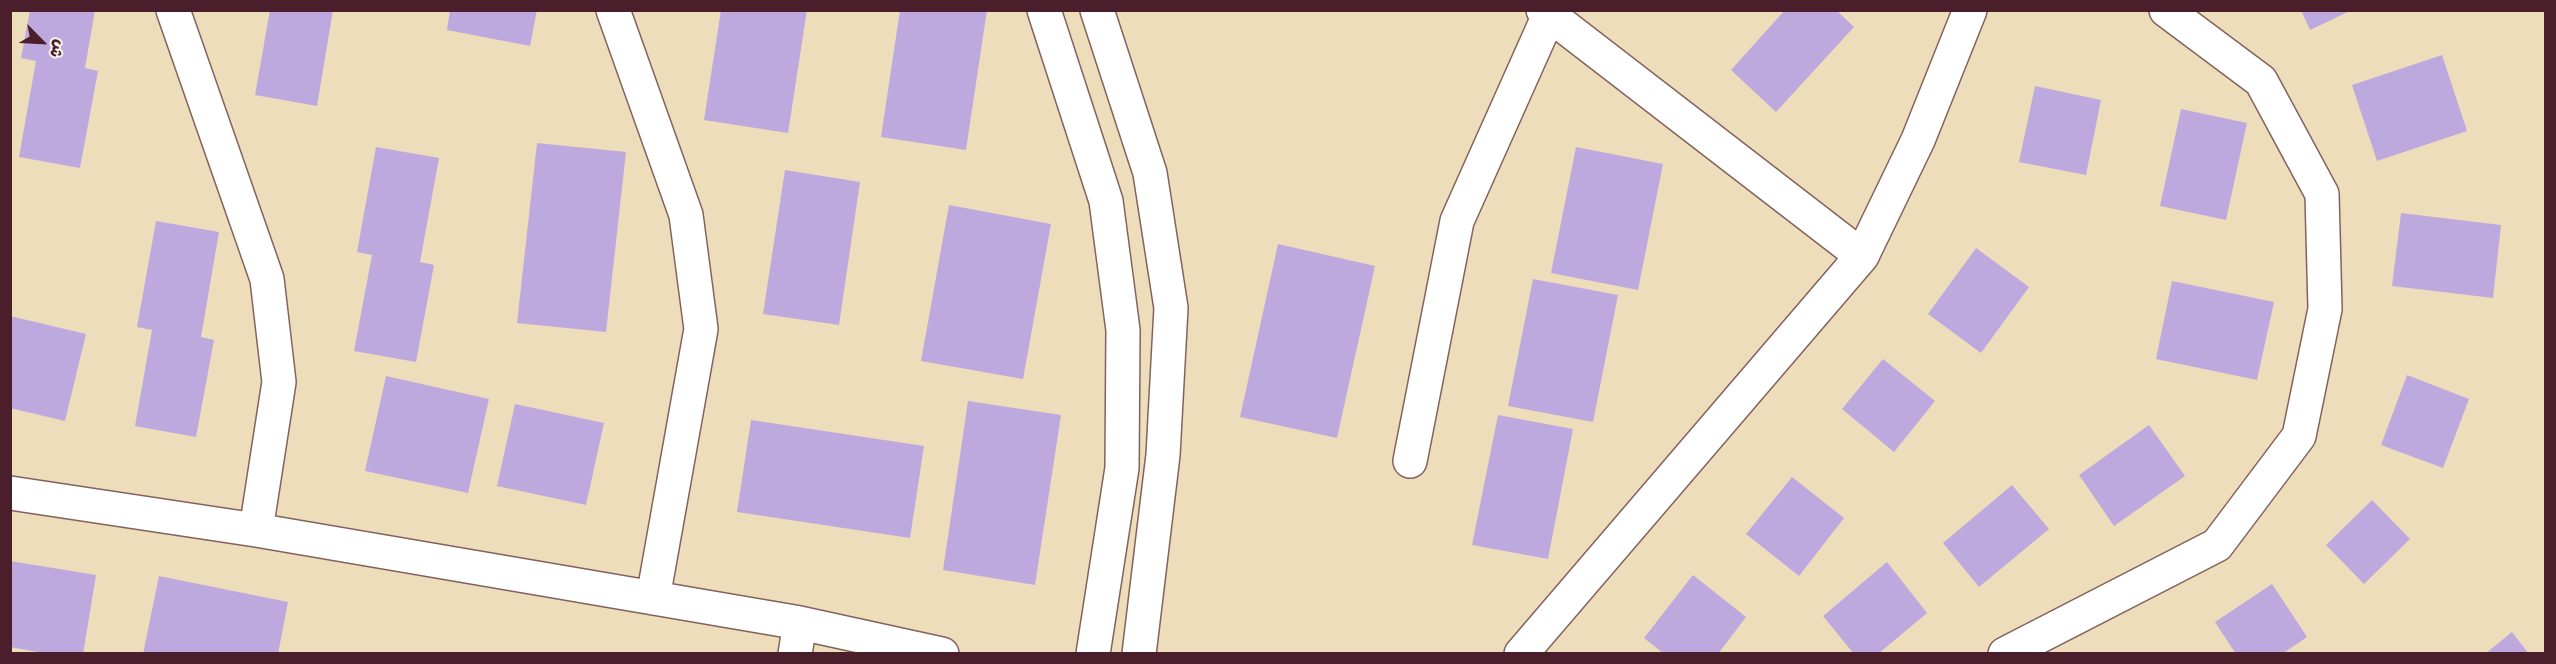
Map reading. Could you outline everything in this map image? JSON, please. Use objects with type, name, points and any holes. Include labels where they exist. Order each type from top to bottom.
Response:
[{"type":"street","points":[[173,10],[267,279],[279,382],[256,530]]},
{"type":"street","points":[[613,10],[686,215],[700,329],[653,598]]},
{"type":"street","points":[[1044,10],[1106,201],[1123,330],[1122,468],[1093,654]]},
{"type":"street","points":[[1097,10],[1150,173],[1171,308],[1163,455],[1139,654]]},
{"type":"street","points":[[1521,654],[1862,256],[1918,140],[1970,10]]},
{"type":"street","points":[[2005,654],[2217,544],[2299,436],[2325,309],[2322,194],[2261,81],[2166,10]]},
{"type":"street","points":[[1410,461],[1457,221],[1546,13],[1862,256]]},
{"type":"street","points":[[10,493],[256,530],[653,598],[798,638],[942,654]]},
{"type":"building","points":[[30,10],[95,10],[85,68],[98,71],[80,168],[19,157],[36,61],[21,58]]},
{"type":"building","points":[[270,10],[333,10],[317,106],[255,95]]},
{"type":"building","points":[[450,10],[537,10],[530,46],[447,30]]},
{"type":"building","points":[[721,10],[807,10],[788,133],[704,120]]},
{"type":"building","points":[[900,10],[987,10],[966,150],[881,137]]},
{"type":"building","points":[[1785,10],[1836,10],[1854,27],[1776,112],[1731,70]]},
{"type":"building","points":[[2301,10],[2352,10],[2310,30]]},
{"type":"building","points":[[2442,55],[2467,131],[2377,161],[2352,85]]},
{"type":"building","points":[[2035,86],[2101,100],[2086,175],[2019,162]]},
{"type":"building","points":[[2181,109],[2247,123],[2226,220],[2160,206]]},
{"type":"building","points":[[537,143],[626,152],[606,332],[517,323]]},
{"type":"building","points":[[376,147],[439,158],[420,262],[434,265],[416,362],[354,351],[372,255],[357,252]]},
{"type":"building","points":[[1576,147],[1663,164],[1638,290],[1551,273]]},
{"type":"building","points":[[785,170],[860,182],[839,325],[763,314]]},
{"type":"building","points":[[949,205],[1051,224],[1023,379],[921,361]]},
{"type":"building","points":[[2401,213],[2501,225],[2493,298],[2392,286]]},
{"type":"building","points":[[156,221],[219,232],[201,337],[214,340],[196,437],[135,426],[152,330],[137,327]]},
{"type":"building","points":[[1278,244],[1375,266],[1337,438],[1240,417]]},
{"type":"building","points":[[1976,248],[2029,287],[1981,353],[1928,314]]},
{"type":"building","points":[[1533,279],[1618,295],[1593,422],[1508,406]]},
{"type":"building","points":[[2172,281],[2274,302],[2257,380],[2156,359]]},
{"type":"building","points":[[10,316],[86,334],[65,421],[10,408]]},
{"type":"building","points":[[1883,359],[1935,401],[1894,452],[1842,409]]},
{"type":"building","points":[[2407,375],[2469,399],[2443,468],[2381,445]]},
{"type":"building","points":[[386,376],[489,399],[468,493],[365,471]]},
{"type":"building","points":[[968,401],[1061,415],[1035,585],[943,570]]},
{"type":"building","points":[[515,404],[604,423],[586,505],[497,486]]},
{"type":"building","points":[[1498,415],[1573,429],[1548,559],[1472,545]]},
{"type":"building","points":[[751,420],[924,446],[910,538],[737,512]]},
{"type":"building","points":[[2149,425],[2185,476],[2114,526],[2079,475]]},
{"type":"building","points":[[1792,477],[1844,518],[1799,576],[1746,534]]},
{"type":"building","points":[[2012,485],[2049,529],[1979,587],[1943,543]]},
{"type":"building","points":[[2372,500],[2410,539],[2364,584],[2326,545]]},
{"type":"building","points":[[10,561],[96,575],[83,654],[49,654],[10,647]]},
{"type":"building","points":[[1887,562],[1927,613],[1878,654],[1854,654],[1823,616]]},
{"type":"building","points":[[1693,575],[1746,617],[1718,654],[1664,654],[1644,638]]},
{"type":"building","points":[[159,576],[288,602],[278,654],[143,654]]},
{"type":"building","points":[[2272,584],[2307,637],[2282,654],[2236,654],[2215,622]]},
{"type":"building","points":[[2512,632],[2529,654],[2485,654]]}]
